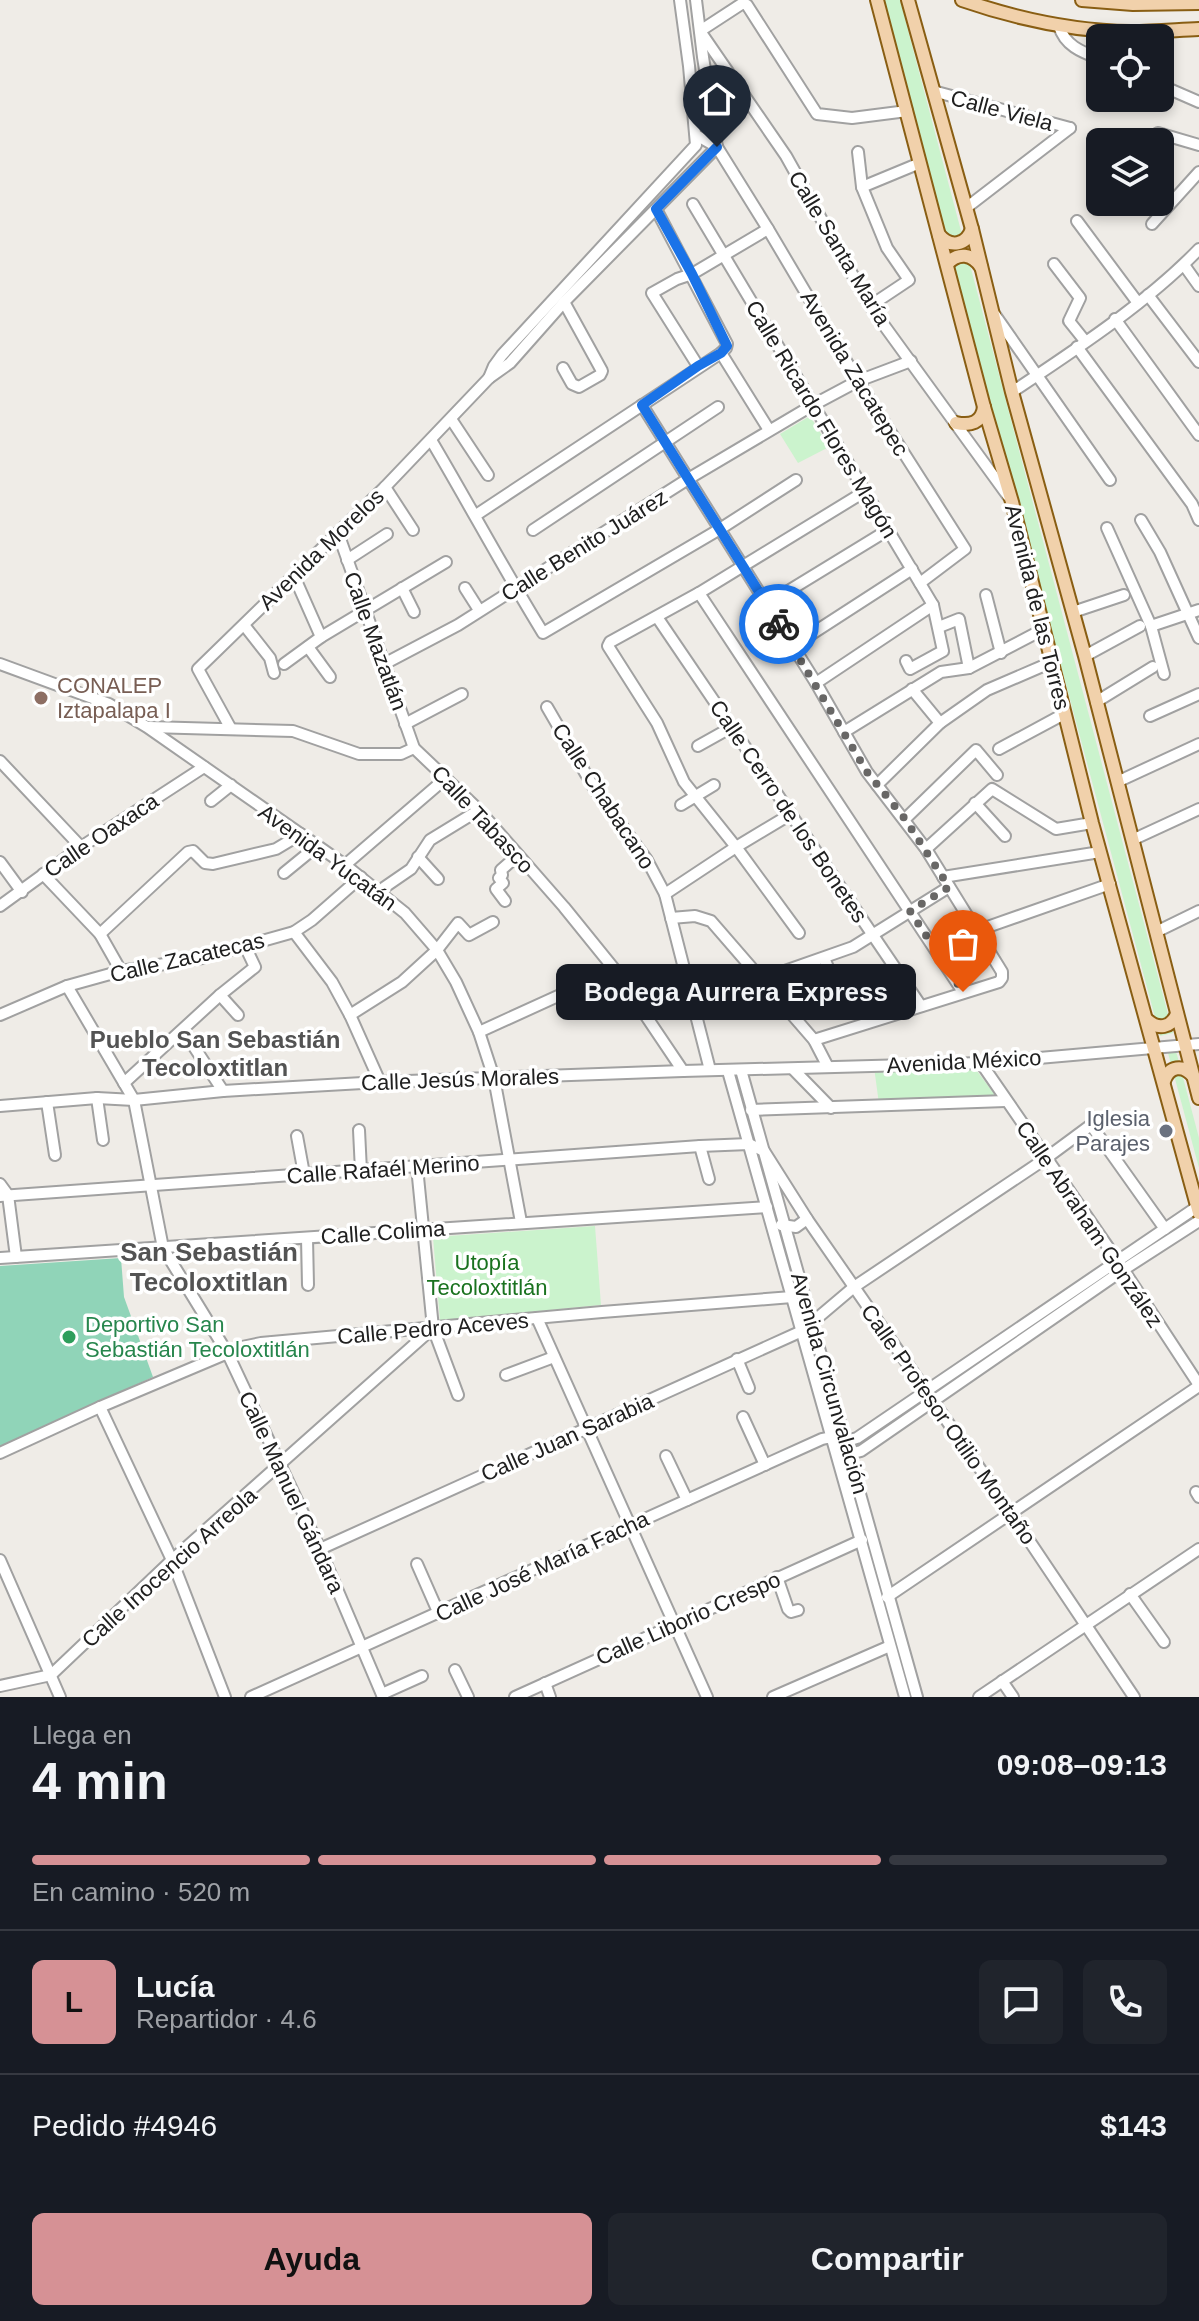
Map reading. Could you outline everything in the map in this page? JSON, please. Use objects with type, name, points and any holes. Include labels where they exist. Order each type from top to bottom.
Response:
[{"type":"main road","name":"Avenida de las Torres","points":[[877,0],[1012,502],[1092,823],[1198,1214]]},
{"type":"main road","name":"Avenida de las Torres","points":[[908,0],[972,229],[1012,392],[1085,656],[1177,1014],[1192,1045],[1193,1076],[1199,1098]]},
{"type":"main road","points":[[962,0],[1027,20],[1059,26],[1131,32],[1199,29]]},
{"type":"main road","points":[[1082,0],[1133,4],[1199,3]]},
{"type":"main road","points":[[939,235],[949,243],[958,244],[969,237],[972,229]]},
{"type":"main road","points":[[947,264],[957,256],[965,255],[981,267]]},
{"type":"main road","points":[[956,423],[970,425],[977,421],[983,415],[984,407]]},
{"type":"main road","points":[[1147,1020],[1152,1025],[1163,1027],[1171,1024],[1177,1014]]},
{"type":"main road","points":[[1164,1081],[1169,1071],[1177,1068],[1193,1076]]},
{"type":"street","points":[[680,0],[696,135]]},
{"type":"street","name":"Avenida Zacatepec","points":[[696,0],[717,147],[858,381],[965,549],[920,583]]},
{"type":"street","points":[[700,31],[743,3],[817,114],[852,118],[907,111]]},
{"type":"street","points":[[1059,26],[1061,35],[1072,46],[1086,52]]},
{"type":"street","name":"Calle Santa María","points":[[700,31],[786,156],[870,306],[1012,502]]},
{"type":"street","points":[[689,66],[709,53],[719,57]]},
{"type":"street","name":"Calle Viela","points":[[933,91],[1070,128],[966,208]]},
{"type":"street","points":[[1174,91],[1199,102]]},
{"type":"street","name":"Avenida Zacatepec","points":[[696,135],[717,147]]},
{"type":"street","name":"Avenida Morelos","points":[[521,343],[696,145],[696,135]]},
{"type":"street","points":[[1174,138],[1199,145]]},
{"type":"street","name":"Avenida Morelos","points":[[231,729],[198,669],[385,487],[489,378],[494,366],[564,302],[717,147]]},
{"type":"street","points":[[858,152],[862,187],[887,248],[909,280],[870,306]]},
{"type":"street","points":[[862,187],[920,163]]},
{"type":"street","points":[[1152,224],[1199,172]]},
{"type":"street","name":"Calle Ricardo Flores Magón","points":[[693,204],[933,605],[939,627]]},
{"type":"street","points":[[476,515],[726,348],[727,344],[692,274],[656,209]]},
{"type":"street","points":[[1077,221],[1138,303]]},
{"type":"street","points":[[698,366],[652,293],[692,274],[768,229]]},
{"type":"street","points":[[1012,392],[1138,303],[1199,249]]},
{"type":"street","points":[[1054,264],[1080,298],[1069,321],[1081,344],[1192,504],[1199,520]]},
{"type":"street","points":[[1184,265],[1199,286]]},
{"type":"street","points":[[1148,295],[1199,362]]},
{"type":"street","points":[[563,368],[572,384],[579,387],[602,371],[564,302]]},
{"type":"street","points":[[994,313],[1110,480]]},
{"type":"street","points":[[1115,319],[1199,435]]},
{"type":"street","points":[[721,353],[769,430]]},
{"type":"street","name":"Calle Benito Juárez","points":[[384,664],[458,625],[769,430],[858,381],[911,361]]},
{"type":"street","points":[[642,405],[877,785],[926,849],[1002,972],[999,982],[814,1040]]},
{"type":"street","points":[[533,530],[664,440],[718,407]]},
{"type":"street","points":[[451,419],[488,475]]},
{"type":"street","points":[[431,440],[543,633],[720,529],[796,480]]},
{"type":"street","points":[[385,487],[413,530]]},
{"type":"street","points":[[799,933],[684,782],[657,723],[609,649],[610,642],[699,593],[864,492]]},
{"type":"street","points":[[1141,520],[1194,612],[1199,638]]},
{"type":"street","points":[[1107,528],[1164,674]]},
{"type":"street","points":[[767,604],[888,530]]},
{"type":"street","name":"Calle Mazatlán","points":[[338,533],[414,748]]},
{"type":"street","points":[[347,560],[387,534]]},
{"type":"street","points":[[284,664],[321,637],[446,562]]},
{"type":"street","points":[[793,646],[912,569]]},
{"type":"street","points":[[294,576],[321,637]]},
{"type":"street","points":[[402,588],[414,612]]},
{"type":"street","points":[[465,588],[479,610]]},
{"type":"street","points":[[699,593],[963,992]]},
{"type":"street","points":[[986,595],[1001,653]]},
{"type":"street","points":[[1073,612],[1124,595]]},
{"type":"street","points":[[816,683],[933,605]]},
{"type":"street","points":[[1085,656],[1145,626],[1194,612]]},
{"type":"street","name":"Calle Cerro de los Bonetes","points":[[657,617],[921,1006]]},
{"type":"street","points":[[906,661],[910,669],[943,651],[939,627],[959,619],[969,668]]},
{"type":"street","points":[[244,625],[270,658],[274,673]]},
{"type":"street","points":[[844,732],[941,672],[969,668],[1044,629]]},
{"type":"street","points":[[308,647],[330,677]]},
{"type":"street","points":[[877,785],[940,723],[987,690],[1052,662]]},
{"type":"street","name":"Avenida Yucatán","points":[[0,664],[109,704],[147,727],[345,865],[405,913],[437,950],[479,1032],[494,1078],[521,1222]]},
{"type":"street","points":[[1096,702],[1153,667]]},
{"type":"street","points":[[912,689],[940,723]]},
{"type":"street","points":[[405,724],[462,694]]},
{"type":"street","points":[[1150,716],[1199,694]]},
{"type":"street","name":"Calle Chabacano","points":[[547,707],[594,788],[647,860],[665,894],[710,1070]]},
{"type":"street","points":[[999,749],[1064,714]]},
{"type":"street","name":"Calle Tabasco","points":[[147,727],[293,731],[359,754],[401,754],[414,748],[479,810],[564,907],[615,970],[683,1071]]},
{"type":"street","points":[[698,746],[732,727]]},
{"type":"street","points":[[1117,782],[1199,744]]},
{"type":"street","points":[[905,819],[976,750],[997,775]]},
{"type":"street","points":[[0,761],[81,847]]},
{"type":"street","name":"Calle Oaxaca","points":[[0,906],[81,847],[204,767]]},
{"type":"street","points":[[345,865],[446,778]]},
{"type":"street","points":[[211,801],[231,785]]},
{"type":"street","points":[[681,805],[714,785]]},
{"type":"street","points":[[926,849],[992,789],[1056,829],[1092,823]]},
{"type":"street","points":[[975,803],[1005,836]]},
{"type":"street","points":[[1132,840],[1199,809]]},
{"type":"street","points":[[379,891],[411,869],[430,840],[479,810]]},
{"type":"street","points":[[665,894],[791,814]]},
{"type":"street","points":[[100,934],[188,852],[193,851],[205,863],[213,864],[276,849],[301,834]]},
{"type":"street","points":[[284,873],[317,846]]},
{"type":"street","points":[[762,979],[853,947],[910,911],[946,882],[1100,852]]},
{"type":"street","points":[[505,901],[496,889],[503,883],[499,878],[501,870],[518,855]]},
{"type":"street","points":[[418,857],[438,879]]},
{"type":"street","points":[[0,862],[22,892]]},
{"type":"street","points":[[43,874],[100,934],[121,971]]},
{"type":"street","name":"Calle Zacatecas","points":[[0,1015],[67,986],[121,971],[202,958],[294,932],[361,877]]},
{"type":"street","points":[[976,931],[1110,884]]},
{"type":"street","points":[[1156,932],[1199,911]]},
{"type":"street","points":[[671,918],[695,916],[711,921],[814,1040],[828,1067]]},
{"type":"street","points":[[350,1015],[402,982],[437,950],[458,923],[469,935],[493,922]]},
{"type":"street","points":[[294,932],[332,982],[380,1082]]},
{"type":"street","points":[[124,1083],[255,967],[245,946]]},
{"type":"street","points":[[824,958],[841,999]]},
{"type":"street","points":[[479,1032],[615,970]]},
{"type":"street","name":"Calle Manuel Gándara","points":[[67,986],[134,1100],[163,1248],[228,1354],[320,1549],[382,1696]]},
{"type":"street","points":[[220,995],[238,1015]]},
{"type":"street","points":[[183,1030],[223,1091]]},
{"type":"street","name":"Avenida México","points":[[728,1071],[981,1063],[1192,1045]]},
{"type":"street","name":"Calle Abraham González","points":[[981,1063],[1199,1386]]},
{"type":"street","points":[[793,1069],[831,1108]]},
{"type":"street","name":"Avenida Circunvalación","points":[[741,1070],[889,1595],[905,1697]]},
{"type":"street","name":"Calle Jesús Morales","points":[[0,1106],[97,1098],[134,1100],[223,1091],[380,1082],[728,1071]]},
{"type":"street","name":"Avenida Circunvalación","points":[[728,1071],[890,1646],[917,1697]]},
{"type":"street","points":[[97,1098],[103,1140]]},
{"type":"street","points":[[751,1110],[1006,1101]]},
{"type":"street","points":[[47,1102],[55,1155]]},
{"type":"street","name":"Calle Juan Sarabia","points":[[320,1549],[802,1331],[854,1287],[1091,1125],[1165,1229]]},
{"type":"street","points":[[359,1130],[361,1171]]},
{"type":"street","points":[[297,1136],[304,1174]]},
{"type":"street","name":"Calle Rafaél Merino","points":[[4,1196],[700,1146],[749,1144],[764,1151]]},
{"type":"street","points":[[700,1146],[709,1179]]},
{"type":"street","name":"Calle Profesor Otilio Montaño","points":[[764,1151],[807,1219],[1134,1697]]},
{"type":"street","points":[[417,1167],[433,1328],[458,1395]]},
{"type":"street","points":[[0,1184],[16,1257]]},
{"type":"street","name":"Calle Colima","points":[[0,1258],[767,1207]]},
{"type":"street","points":[[1120,1265],[1165,1229],[1198,1214]]},
{"type":"street","points":[[833,1436],[846,1441],[857,1438],[929,1396],[1198,1214]]},
{"type":"street","points":[[772,1225],[796,1227],[807,1219]]},
{"type":"street","points":[[307,1238],[308,1285]]},
{"type":"street","name":"Calle Pedro Aceves","points":[[0,1453],[242,1347],[261,1343],[792,1297]]},
{"type":"street","points":[[537,1318],[707,1697]]},
{"type":"street","name":"Calle Inocencio Arreola","points":[[51,1675],[172,1560],[433,1328]]},
{"type":"street","points":[[506,1375],[554,1357]]},
{"type":"street","points":[[737,1359],[749,1388]]},
{"type":"street","points":[[879,1602],[1199,1386]]},
{"type":"street","points":[[837,1450],[849,1453],[861,1451],[929,1396]]},
{"type":"street","points":[[100,1407],[172,1560],[225,1697]]},
{"type":"street","points":[[743,1417],[765,1465]]},
{"type":"street","name":"Calle José María Facha","points":[[251,1697],[833,1436]]},
{"type":"street","points":[[666,1456],[687,1500]]},
{"type":"street","name":"Calle Liborio Crespo","points":[[515,1697],[862,1540]]},
{"type":"street","points":[[979,1697],[1199,1549]]},
{"type":"street","points":[[0,1560],[3,1576],[60,1697]]},
{"type":"street","points":[[417,1564],[439,1614]]},
{"type":"street","points":[[777,1577],[788,1609],[791,1612],[798,1610]]},
{"type":"street","points":[[1130,1594],[1164,1642]]},
{"type":"street","points":[[773,1697],[890,1646]]},
{"type":"street","points":[[455,1670],[468,1697]]},
{"type":"street","points":[[0,1686],[51,1675]]},
{"type":"street","points":[[382,1696],[422,1676]]},
{"type":"street","points":[[1002,1681],[1013,1697]]},
{"type":"street","points":[[545,1683],[550,1697]]},
{"type":"green space","points":[[883,0],[900,0],[1173,1033],[1160,1036]]},
{"type":"green space","points":[[810,416],[829,447],[798,463],[780,434]]},
{"type":"green space","points":[[1176,1051],[1199,1138],[1199,1168],[1168,1053]]},
{"type":"green space","points":[[971,1063],[998,1099],[879,1104],[874,1067]]},
{"type":"green space","name":"Utopía Tecoloxtitlán","points":[[595,1226],[601,1305],[440,1321],[433,1237]]},
{"type":"green space","name":"Deportivo San Sebastián Tecoloxtitlán","points":[[121,1258],[124,1297],[153,1377],[0,1447],[0,1266]]},
{"type":"way so far","points":[[779,624],[867,772],[905,819],[949,887],[910,911],[963,992]]},
{"type":"place","name":"CONALEP Iztapalapa I","points":[[41,698]]},
{"type":"place","name":"Bodega Aurrera Express","points":[[963,992]]},
{"type":"place","name":"Iglesia Parajes","points":[[1166,1131]]},
{"type":"place","name":"Deportivo San Sebastián Tecoloxtitlán","points":[[69,1337]]},
{"type":"district","name":"Pueblo San Sebastián Tecoloxtitlan","points":[[215,1054]]},
{"type":"district","name":"San Sebastián Tecoloxtitlan","points":[[209,1267]]},
{"type":"route","points":[[717,147],[656,209],[727,346],[642,405],[779,624]]}]
